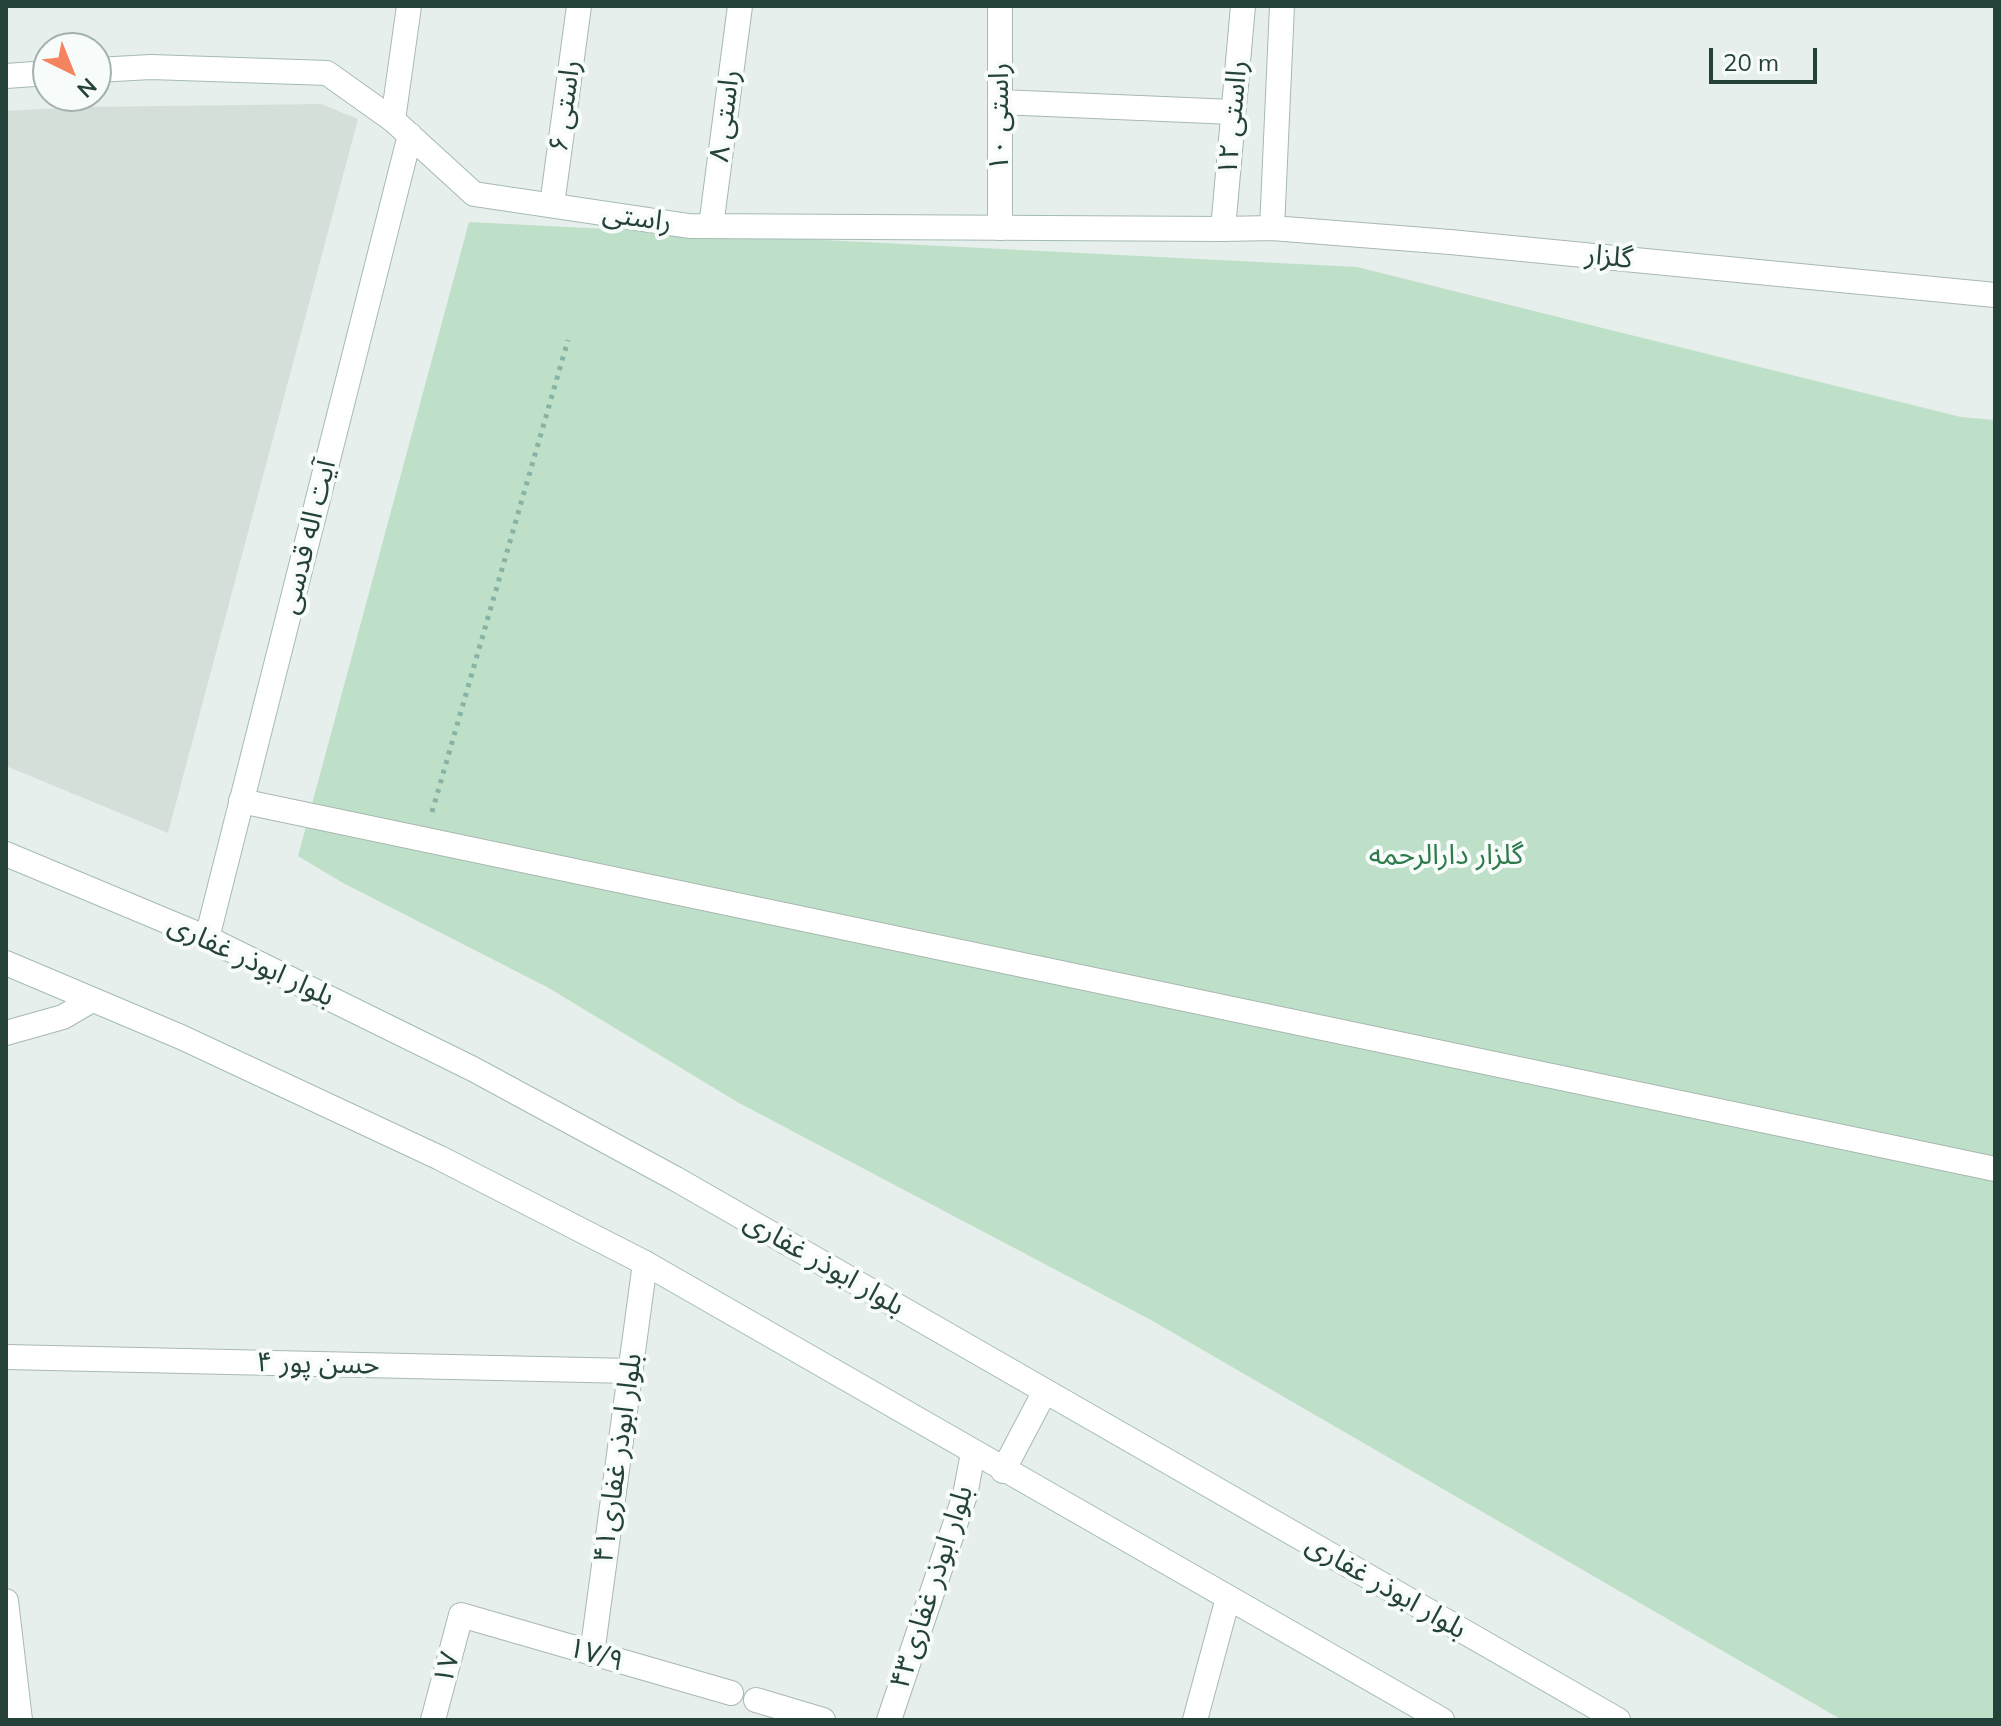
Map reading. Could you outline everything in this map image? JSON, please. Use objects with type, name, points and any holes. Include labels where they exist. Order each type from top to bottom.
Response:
[{"type":"street","name":"آیت اله قدسی","points":[[207,938],[402,128],[409,6]]},
{"type":"street","name":"راستی ۶","points":[[552,205],[579,6]]},
{"type":"street","name":"راستی ۸","points":[[711,226],[740,6]]},
{"type":"street","name":"راستی ۱۰","points":[[1000,6],[1000,228]]},
{"type":"street","name":"۱۲ رااستی","points":[[1223,229],[1243,6]]},
{"type":"street","name":"۱۲ رااستی","points":[[1272,228],[1282,6]]},
{"type":"street","name":"راستی","points":[[112,69],[151,67],[327,73],[402,128],[474,194],[689,226],[1223,229]]},
{"type":"street","points":[[6,76],[32,74]]},
{"type":"street","points":[[1000,102],[1233,112]]},
{"type":"street","name":"گلزار","points":[[1223,229],[1272,228],[1450,242],[1995,295]]},
{"type":"street","points":[[241,801],[1995,1169]]},
{"type":"street","name":"بلوار ابوذر غفاری","points":[[6,854],[207,938],[486,1076],[676,1179],[1618,1720]]},
{"type":"street","points":[[6,963],[181,1037],[440,1158],[645,1263],[1442,1720]]},
{"type":"street","points":[[6,1033],[63,1017],[92,1000]]},
{"type":"street","name":"بلوار ابوذر غفاری۴۱","points":[[592,1654],[645,1263]]},
{"type":"street","name":"۴ حسن پور","points":[[6,1357],[630,1371]]},
{"type":"street","points":[[1003,1471],[1045,1391]]},
{"type":"street","name":"بلوار ابوذر غفاری۴۳","points":[[889,1720],[965,1495],[973,1453]]},
{"type":"street","points":[[1195,1720],[1228,1598]]},
{"type":"street","points":[[6,1601],[20,1720]]},
{"type":"street","name":"۱۷/۹","points":[[461,1615],[731,1693]]},
{"type":"street","name":"۱۷","points":[[433,1720],[461,1615]]},
{"type":"street","points":[[756,1700],[823,1720]]},
{"type":"path","points":[[424,840],[568,340]]},
{"type":"shaded area","points":[[321,104],[358,119],[168,833],[6,766],[6,111],[112,112],[112,107]]},
{"type":"green space","name":"گلزار دارالرحمه","points":[[469,222],[1357,267],[1961,417],[1995,420],[1995,1720],[1842,1720],[1151,1320],[739,1103],[547,987],[343,883],[298,856]]}]
